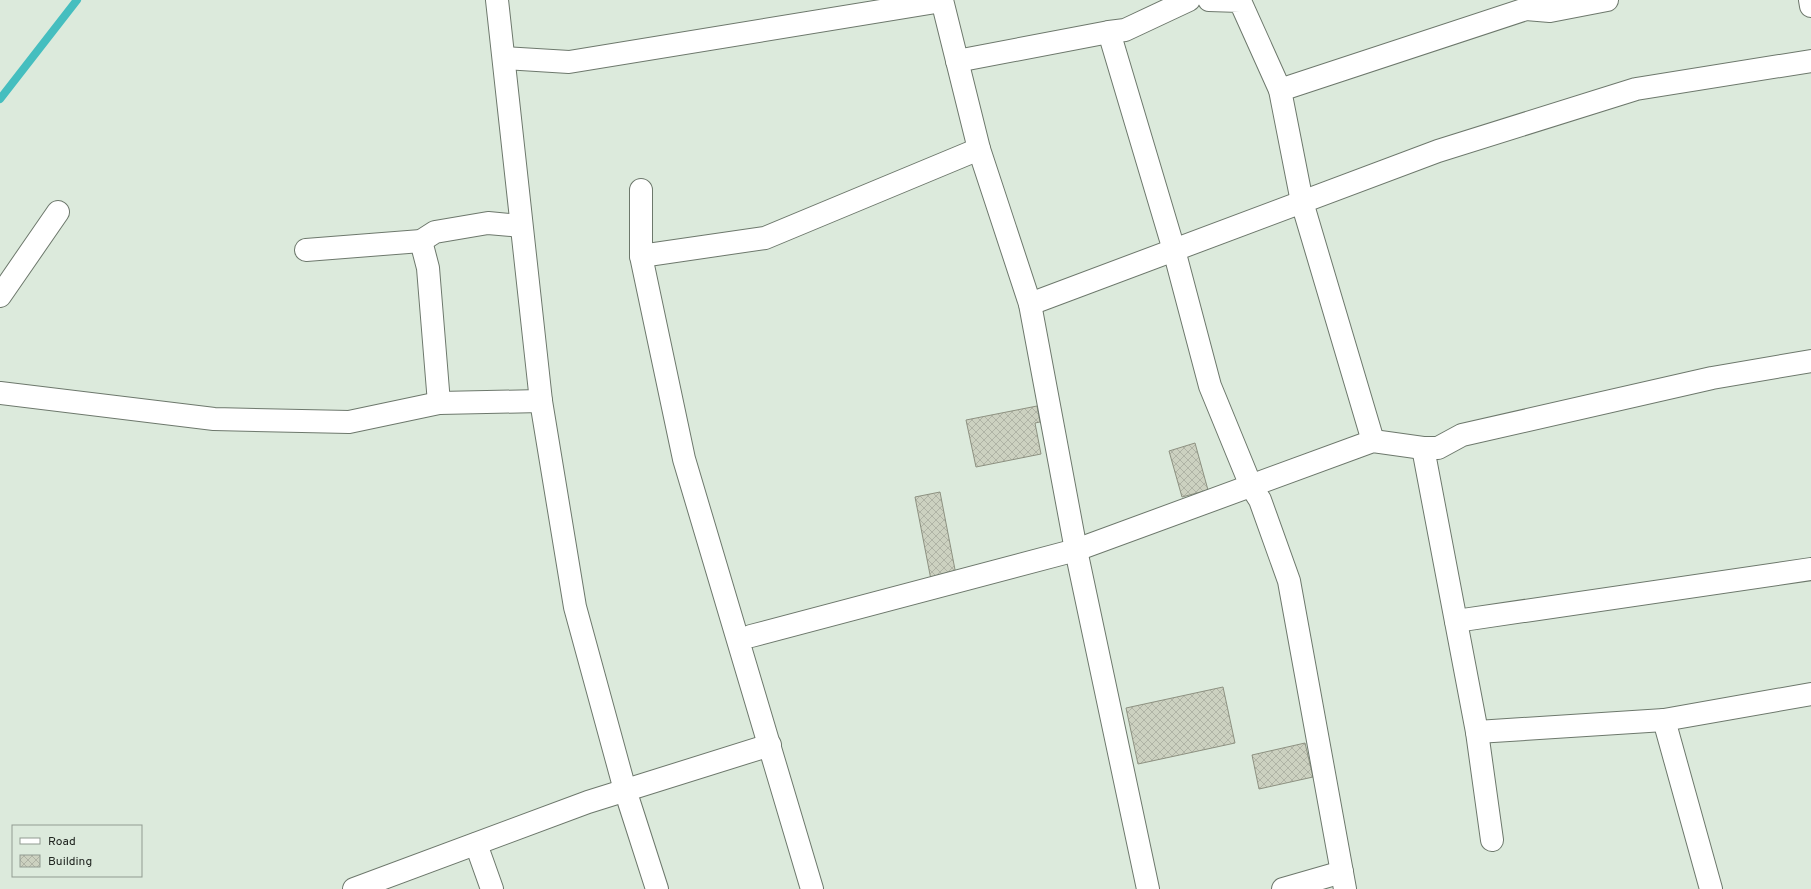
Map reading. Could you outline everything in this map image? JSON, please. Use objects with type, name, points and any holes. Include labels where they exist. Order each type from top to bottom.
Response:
[{"type":"street","points":[[497,0],[521,226],[542,402],[575,607],[627,796],[657,889]]},
{"type":"street","points":[[957,61],[1125,30],[1189,0]]},
{"type":"street","points":[[1209,0],[1240,1],[1280,90],[1302,202],[1373,441]]},
{"type":"street","points":[[1280,90],[1526,9],[1550,11],[1607,0]]},
{"type":"street","points":[[1810,0],[1811,6]]},
{"type":"street","points":[[504,58],[569,62],[942,1],[979,149],[1030,304],[1076,550],[1148,889]]},
{"type":"street","points":[[1109,32],[1174,250],[1210,386],[1251,486],[1260,500],[1289,581],[1343,880],[1283,889]]},
{"type":"street","points":[[1030,304],[1438,151],[1636,88],[1811,61]]},
{"type":"street","points":[[641,256],[765,238],[979,149]]},
{"type":"street","points":[[641,190],[641,256],[684,459],[812,889]]},
{"type":"street","points":[[0,296],[58,212]]},
{"type":"street","points":[[306,250],[421,241],[435,232],[488,223],[521,226]]},
{"type":"street","points":[[421,241],[428,268],[439,403]]},
{"type":"street","points":[[751,636],[1076,550],[1373,441],[1423,448],[1438,448],[1462,435],[1689,383],[1811,361]]},
{"type":"street","points":[[0,393],[222,420],[349,422],[439,403],[542,402]]},
{"type":"street","points":[[1423,448],[1477,732],[1492,840]]},
{"type":"street","points":[[1456,621],[1811,569]]},
{"type":"street","points":[[1477,732],[1664,720],[1811,694]]},
{"type":"street","points":[[1664,720],[1712,889]]},
{"type":"street","points":[[356,889],[588,802],[627,796],[770,745]]},
{"type":"street","points":[[476,844],[492,889]]},
{"type":"building","points":[[1037,406],[1040,422],[1035,423],[1041,454],[976,467],[966,420]]},
{"type":"building","points":[[1195,443],[1208,490],[1182,497],[1169,451]]},
{"type":"building","points":[[940,492],[957,580],[932,585],[915,497]]},
{"type":"building","points":[[1223,687],[1235,743],[1138,764],[1126,708]]},
{"type":"building","points":[[1305,743],[1313,777],[1259,789],[1252,755]]},
{"type":"waterway","points":[[0,99],[77,0]]}]
